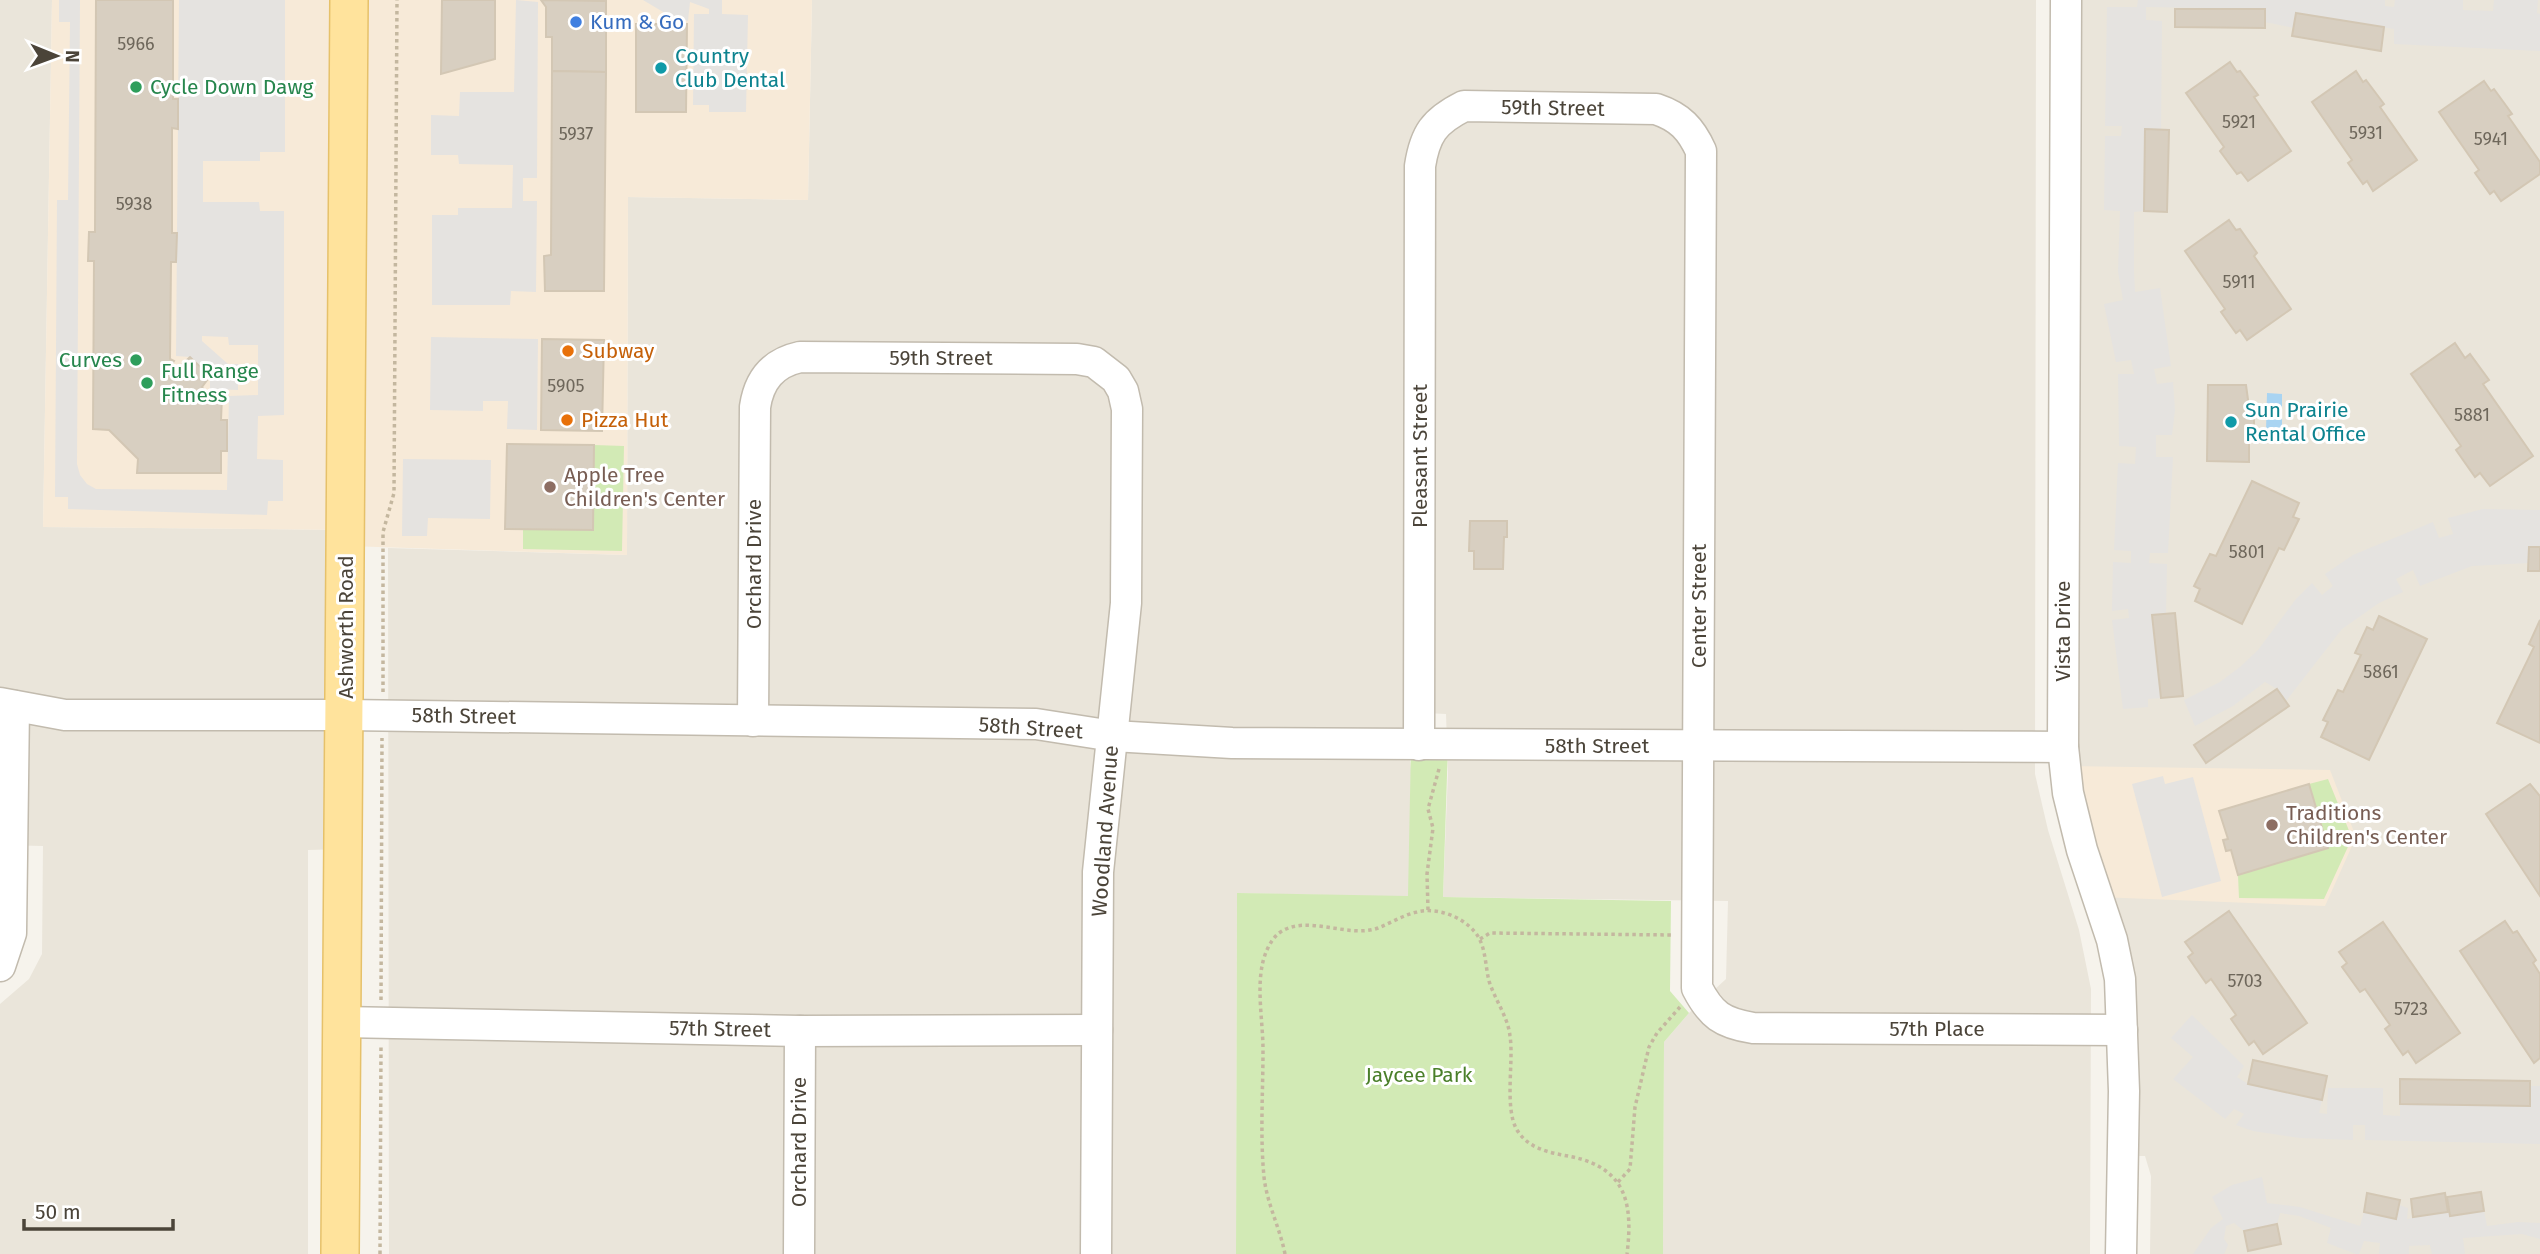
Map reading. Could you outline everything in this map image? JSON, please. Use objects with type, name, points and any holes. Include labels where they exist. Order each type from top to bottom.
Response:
[{"type":"main road","name":"Ashworth Road","points":[[340,1254],[346,715],[349,0]]},
{"type":"street","name":"Vista Drive","points":[[2066,0],[2063,747],[2068,793],[2079,839],[2115,953],[2120,979],[2121,1254]]},
{"type":"street","name":"59th Street","points":[[1420,166],[1423,146],[1432,129],[1446,115],[1464,106],[1656,109],[1671,114],[1686,125],[1694,134],[1701,151]]},
{"type":"street","name":"Center Street","points":[[1701,151],[1697,988],[1705,1003],[1717,1016],[1732,1024],[1753,1028]]},
{"type":"street","name":"Pleasant Street","points":[[1420,166],[1430,745]]},
{"type":"street","name":"59th Street","points":[[755,407],[757,392],[764,378],[775,367],[789,359],[800,357],[833,357],[1077,359],[1094,362],[1116,379],[1123,391],[1127,409]]},
{"type":"street","name":"Orchard Drive","points":[[753,721],[755,407]]},
{"type":"street","name":"Woodland Avenue","points":[[1096,1254],[1098,872],[1126,603],[1127,409]]},
{"type":"street","name":"58th Street","points":[[7,704],[65,715],[346,715],[1036,724],[1113,736],[1232,743],[2063,747]]},
{"type":"street","points":[[0,966],[11,933],[7,704]]},
{"type":"street","name":"57th Street","points":[[342,1022],[800,1031],[1097,1030]]},
{"type":"street","name":"57th Place","points":[[1753,1028],[2122,1030]]},
{"type":"street","name":"Orchard Drive","points":[[799,1254],[800,1031]]},
{"type":"path","points":[[383,698],[383,532],[394,493],[397,0]]},
{"type":"path","points":[[380,1254],[383,727]]},
{"type":"path","points":[[1428,910],[1427,867],[1433,828],[1428,809],[1438,776],[1430,745]]},
{"type":"path","points":[[1285,1254],[1264,1178],[1261,1130],[1261,978],[1266,954],[1272,940],[1287,929],[1312,927],[1365,932],[1415,912],[1428,910],[1463,921],[1480,939],[1490,983],[1510,1034],[1510,1087],[1517,1130],[1534,1146],[1596,1164],[1618,1182],[1628,1203],[1627,1254]]},
{"type":"path","points":[[1480,939],[1490,933],[1674,935]]},
{"type":"path","points":[[1618,1182],[1630,1169],[1635,1107],[1648,1047],[1680,1007]]},
{"type":"shaded area","points":[[0,0],[52,0],[43,527],[347,530],[344,849],[308,850],[308,1254],[0,1254],[0,1004],[29,979],[42,954],[43,846],[0,845]]},
{"type":"shaded area","points":[[52,0],[812,0],[808,200],[628,197],[627,555],[347,546],[346,530],[43,527]]},
{"type":"shaded area","points":[[59,0],[80,0],[77,464],[80,475],[87,484],[96,489],[227,490],[229,396],[258,395],[258,345],[229,345],[228,337],[202,336],[202,341],[228,364],[238,364],[238,390],[210,389],[210,376],[190,357],[176,356],[179,0],[285,0],[285,152],[260,152],[260,161],[203,161],[203,202],[259,202],[260,211],[284,211],[284,415],[258,416],[257,459],[283,460],[283,501],[268,501],[267,515],[68,509],[68,497],[55,497],[57,200],[68,200],[70,22],[59,22]]},
{"type":"shaded area","points":[[516,0],[538,2],[537,178],[523,178],[523,201],[537,201],[536,292],[511,291],[510,305],[432,305],[432,215],[458,215],[458,208],[512,208],[513,165],[459,164],[458,155],[431,155],[431,115],[459,116],[460,92],[514,92]]},
{"type":"shaded area","points":[[643,0],[722,0],[722,14],[748,15],[746,112],[709,112],[709,105],[693,105],[694,14],[709,14],[709,9],[690,2],[688,21],[670,16]]},
{"type":"shaded area","points":[[812,0],[2036,0],[2035,774],[2048,830],[2079,930],[2091,989],[2090,1254],[1663,1254],[1664,1042],[1689,1013],[1726,979],[1728,901],[1443,897],[1448,772],[1446,714],[1405,712],[1411,769],[1409,897],[1237,893],[1236,1254],[389,1254],[388,548],[627,555],[628,197],[808,200]]},
{"type":"shaded area","points":[[2066,0],[2540,0],[2540,1254],[2150,1254],[2151,1176],[2145,1156],[2123,1156],[2120,979],[2065,766]]},
{"type":"shaded area","points":[[2138,0],[2385,0],[2385,6],[2394,7],[2395,0],[2463,0],[2463,10],[2493,11],[2494,0],[2538,0],[2540,51],[2394,44],[2394,29],[2297,13],[2294,28],[2265,22],[2264,9],[2146,7],[2146,20],[2162,21],[2161,130],[2145,130],[2144,211],[2134,212],[2135,292],[2160,288],[2171,366],[2154,369],[2157,384],[2173,382],[2175,410],[2172,435],[2156,435],[2156,457],[2173,457],[2168,553],[2150,553],[2149,563],[2167,564],[2166,614],[2152,616],[2161,698],[2148,699],[2148,707],[2123,709],[2112,620],[2129,618],[2128,609],[2112,611],[2113,562],[2131,563],[2131,551],[2114,550],[2118,463],[2135,464],[2136,447],[2119,446],[2118,374],[2134,374],[2131,360],[2116,362],[2104,304],[2123,300],[2118,272],[2120,211],[2104,210],[2105,136],[2121,136],[2122,126],[2105,126],[2107,7],[2137,7]]},
{"type":"shaded area","points":[[431,337],[538,339],[537,430],[507,429],[508,401],[483,401],[483,411],[430,410]]},
{"type":"shaded area","points":[[403,459],[491,460],[490,519],[428,518],[427,536],[402,536]]},
{"type":"shaded area","points":[[2483,509],[2540,510],[2540,547],[2529,547],[2528,563],[2472,566],[2420,586],[2413,570],[2396,579],[2403,592],[2379,603],[2342,629],[2286,701],[2277,689],[2265,682],[2233,706],[2195,726],[2184,700],[2220,682],[2240,667],[2258,650],[2296,599],[2312,583],[2322,595],[2333,586],[2325,574],[2353,555],[2433,522],[2439,538],[2453,534],[2448,518]]},
{"type":"shaded area","points":[[2065,766],[2330,770],[2356,837],[2325,906],[2099,897]]},
{"type":"shaded area","points":[[2163,776],[2165,784],[2193,777],[2221,881],[2162,897],[2132,784]]},
{"type":"shaded area","points":[[2192,1015],[2244,1066],[2237,1077],[2248,1084],[2322,1100],[2319,1113],[2327,1114],[2328,1088],[2383,1088],[2383,1115],[2400,1116],[2400,1104],[2529,1106],[2530,1086],[2540,1086],[2540,1144],[2365,1140],[2365,1125],[2353,1125],[2353,1140],[2300,1138],[2253,1131],[2236,1125],[2244,1114],[2234,1109],[2225,1119],[2173,1079],[2193,1057],[2171,1038]]},
{"type":"shaded area","points":[[2262,1177],[2267,1203],[2300,1207],[2360,1226],[2364,1212],[2396,1219],[2399,1205],[2408,1208],[2407,1219],[2448,1212],[2450,1216],[2484,1211],[2487,1226],[2518,1222],[2540,1223],[2540,1239],[2522,1234],[2463,1238],[2465,1254],[2432,1254],[2430,1245],[2409,1246],[2409,1254],[2379,1254],[2380,1243],[2364,1241],[2359,1254],[2356,1254],[2327,1243],[2331,1228],[2299,1216],[2280,1213],[2277,1224],[2244,1231],[2234,1223],[2226,1226],[2224,1239],[2228,1245],[2224,1254],[2193,1254],[2211,1228],[2223,1219],[2212,1197],[2232,1185]]},
{"type":"green space","points":[[594,445],[624,446],[622,551],[523,549],[523,529],[592,530]]},
{"type":"green space","name":"Jaycee Park","points":[[1411,745],[1448,745],[1443,897],[1671,901],[1670,991],[1689,1013],[1664,1042],[1663,1254],[1236,1254],[1237,893],[1408,896]]},
{"type":"green space","points":[[2328,779],[2352,838],[2324,899],[2239,898],[2238,875],[2328,848],[2309,784]]},
{"type":"water","points":[[2267,393],[2282,394],[2282,431],[2266,431]]},
{"type":"building","points":[[96,0],[173,0],[173,99],[178,99],[178,129],[172,128],[172,233],[177,233],[176,262],[171,262],[170,359],[174,361],[171,366],[176,370],[190,357],[210,376],[202,387],[208,395],[222,396],[221,420],[227,420],[227,451],[221,451],[221,473],[137,473],[138,459],[109,430],[93,429],[94,261],[88,261],[89,232],[95,232]]},
{"type":"building","points":[[442,0],[495,0],[495,59],[441,74]]},
{"type":"building","name":"Kum & Go","points":[[541,0],[606,1],[606,72],[552,71],[552,37],[546,37],[546,7]]},
{"type":"building","points":[[2175,9],[2265,9],[2265,28],[2175,27]]},
{"type":"building","points":[[2296,13],[2384,27],[2381,51],[2292,36]]},
{"type":"building","name":"Country Club Dental","points":[[636,24],[687,24],[686,112],[636,112]]},
{"type":"building","points":[[2230,62],[2258,95],[2254,97],[2291,151],[2248,181],[2241,172],[2237,174],[2220,151],[2224,147],[2186,93]]},
{"type":"building","points":[[552,71],[606,72],[604,291],[545,291],[544,256],[551,255]]},
{"type":"building","points":[[2356,71],[2384,104],[2380,107],[2417,160],[2373,191],[2367,181],[2363,184],[2348,163],[2352,160],[2312,102]]},
{"type":"building","points":[[2484,81],[2491,91],[2494,89],[2512,114],[2508,116],[2540,162],[2540,174],[2501,201],[2494,191],[2490,194],[2475,173],[2479,170],[2439,112]]},
{"type":"building","points":[[2145,129],[2169,130],[2167,212],[2144,211]]},
{"type":"building","points":[[2229,220],[2236,230],[2240,229],[2257,253],[2254,256],[2291,309],[2247,340],[2240,330],[2236,333],[2221,312],[2225,309],[2185,251]]},
{"type":"building","points":[[542,339],[604,340],[602,431],[541,430]]},
{"type":"building","points":[[2455,343],[2465,358],[2470,354],[2489,380],[2483,384],[2533,456],[2490,486],[2480,473],[2475,477],[2456,450],[2461,446],[2411,374]]},
{"type":"building","name":"Sun Prairie Rental Office","points":[[2208,385],[2246,385],[2249,407],[2254,406],[2254,438],[2249,438],[2249,462],[2207,461]]},
{"type":"building","name":"Apple Tree Children's Center","points":[[507,444],[594,445],[593,530],[505,529]]},
{"type":"building","points":[[2252,481],[2299,503],[2293,517],[2299,519],[2284,550],[2279,548],[2242,624],[2195,601],[2200,589],[2194,586],[2210,554],[2216,556]]},
{"type":"building","points":[[1470,521],[1507,521],[1503,569],[1474,569],[1474,551],[1469,551]]},
{"type":"building","points":[[2529,547],[2540,547],[2540,571],[2528,571]]},
{"type":"building","points":[[2175,613],[2183,696],[2161,698],[2152,615]]},
{"type":"building","points":[[2379,616],[2427,639],[2369,760],[2321,737],[2328,722],[2323,720],[2338,690],[2343,692],[2361,655],[2355,653],[2367,627],[2373,630]]},
{"type":"building","points":[[2540,620],[2540,743],[2497,723],[2534,647],[2529,644]]},
{"type":"building","points":[[2277,689],[2289,706],[2206,763],[2194,745]]},
{"type":"building","name":"Traditions Children's Center","points":[[2309,784],[2328,848],[2238,875],[2231,850],[2226,851],[2223,840],[2228,839],[2219,811]]},
{"type":"building","points":[[2530,784],[2540,796],[2540,896],[2486,814]]},
{"type":"building","points":[[2229,911],[2307,1023],[2263,1054],[2254,1041],[2249,1045],[2231,1019],[2236,1015],[2211,979],[2206,983],[2188,957],[2193,953],[2185,942]]},
{"type":"building","points":[[2505,921],[2513,933],[2517,931],[2536,960],[2533,963],[2540,974],[2540,1058],[2534,1063],[2460,951]]},
{"type":"building","points":[[2383,922],[2460,1033],[2416,1063],[2408,1051],[2403,1055],[2385,1029],[2390,1025],[2365,989],[2360,992],[2342,967],[2347,963],[2339,952]]},
{"type":"building","points":[[2253,1060],[2327,1076],[2322,1100],[2248,1084]]},
{"type":"building","points":[[2400,1079],[2530,1081],[2530,1106],[2400,1104]]},
{"type":"building","points":[[2481,1192],[2484,1211],[2450,1216],[2447,1197]]},
{"type":"building","points":[[2367,1193],[2400,1200],[2396,1219],[2364,1212]]},
{"type":"building","points":[[2445,1193],[2448,1212],[2413,1217],[2411,1199]]},
{"type":"building","points":[[2277,1224],[2281,1244],[2248,1251],[2244,1231]]},
{"type":"place","name":"Kum & Go","points":[[576,22]]},
{"type":"place","name":"Country Club Dental","points":[[661,68]]},
{"type":"place","name":"Cycle Down Dawg","points":[[136,87]]},
{"type":"place","name":"Subway","points":[[568,351]]},
{"type":"place","name":"Curves","points":[[136,360]]},
{"type":"place","name":"Full Range Fitness","points":[[147,383]]},
{"type":"place","name":"Pizza Hut","points":[[567,420]]},
{"type":"place","name":"Sun Prairie Rental Office","points":[[2231,422]]},
{"type":"place","name":"Apple Tree Children's Center","points":[[550,487]]},
{"type":"place","name":"Traditions Children's Center","points":[[2272,825]]}]
